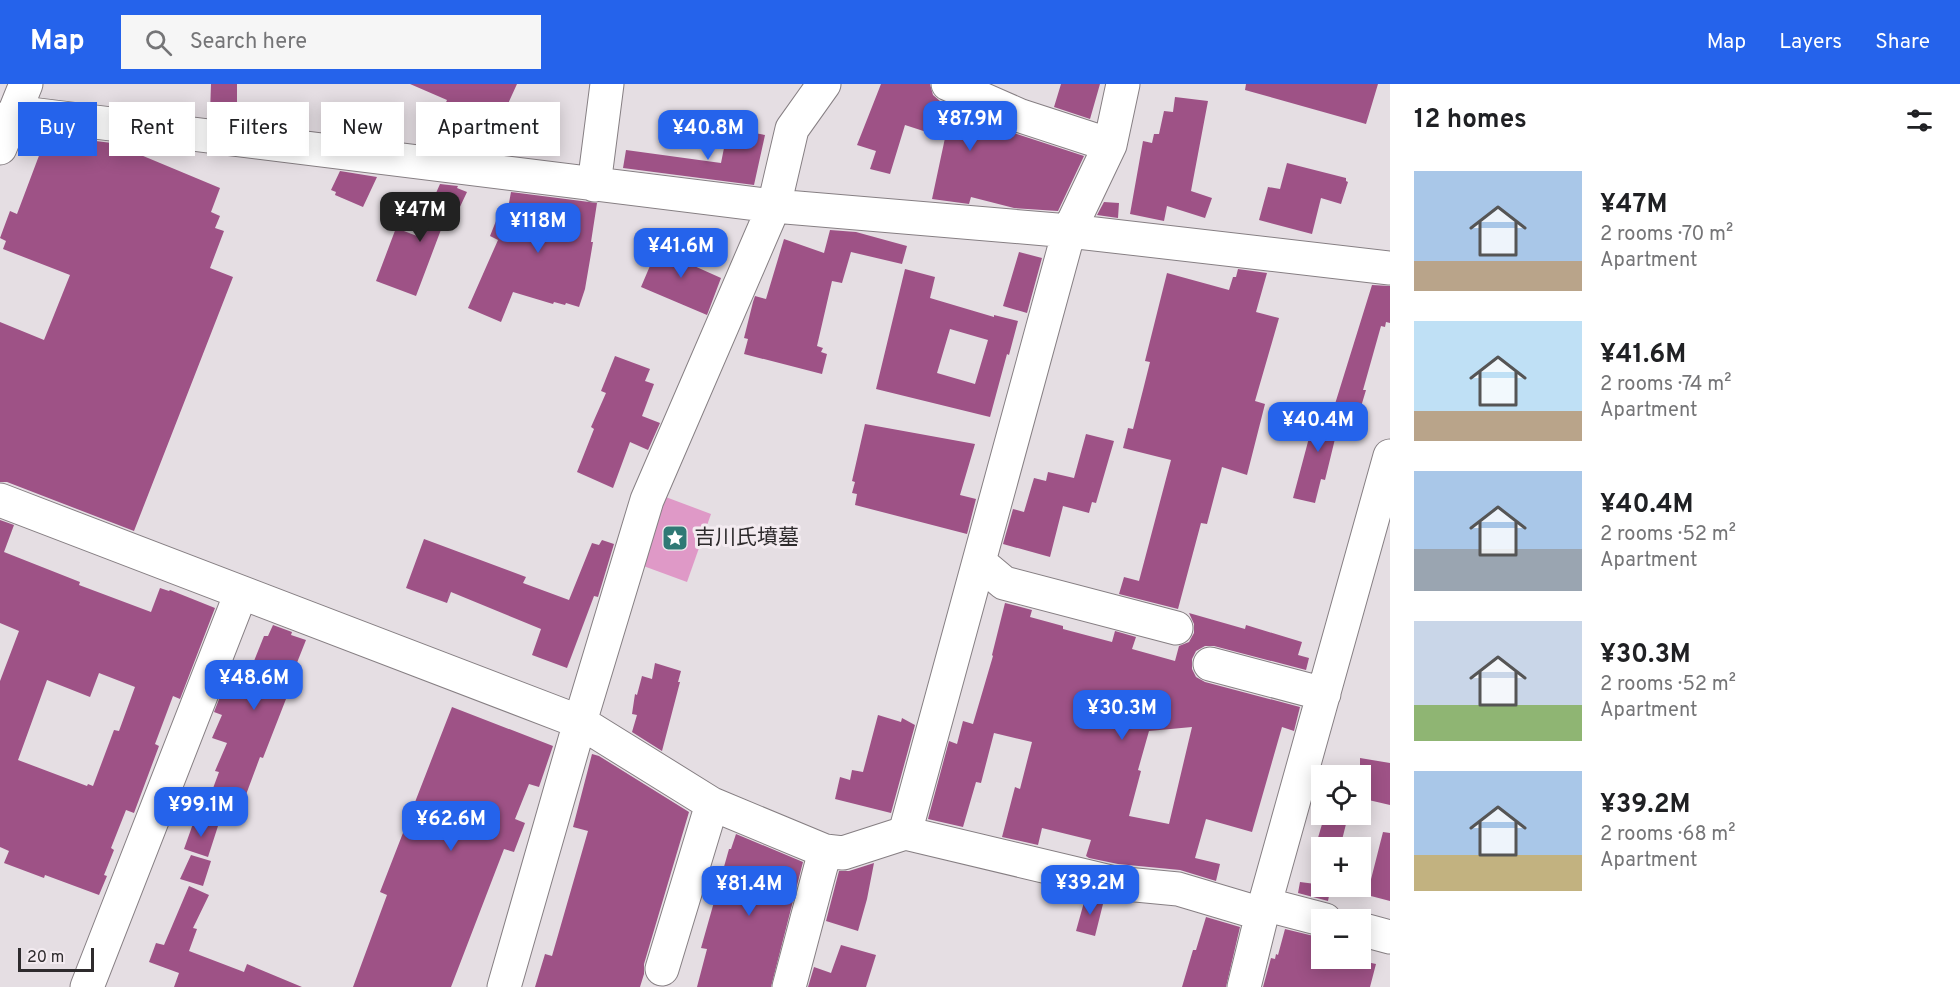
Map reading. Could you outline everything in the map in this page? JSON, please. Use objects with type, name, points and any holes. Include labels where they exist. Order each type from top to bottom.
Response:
[{"type":"street","points":[[594,185],[607,84]]},
{"type":"street","points":[[504,987],[647,500],[774,206],[792,129],[824,84]]},
{"type":"street","points":[[948,84],[1021,116],[1110,145]]},
{"type":"street","points":[[905,833],[1069,231],[1110,145],[1122,84]]},
{"type":"street","points":[[0,148],[15,95],[594,185],[774,206],[1069,231],[1390,268]]},
{"type":"street","points":[[1244,987],[1263,909],[1390,456]]},
{"type":"street","points":[[0,500],[580,722],[712,804],[825,851],[843,853],[905,833],[1115,883],[1178,889],[1311,918]]},
{"type":"street","points":[[980,561],[1004,583],[1176,628]]},
{"type":"street","points":[[87,987],[241,593]]},
{"type":"street","points":[[1210,664],[1324,693]]},
{"type":"street","points":[[662,969],[712,804]]},
{"type":"street","points":[[789,987],[825,851]]},
{"type":"street","points":[[1371,932],[1390,937]]},
{"type":"shaded area","points":[[663,496],[711,514],[687,582],[638,564]]},
{"type":"building","points":[[211,84],[237,84],[237,102],[210,102]]},
{"type":"building","points":[[410,84],[517,84],[509,102],[446,102],[447,100]]},
{"type":"building","points":[[881,84],[930,84],[933,95],[940,101],[1014,133],[1084,156],[1058,211],[1014,208],[971,197],[969,204],[932,199],[945,138],[905,125],[890,174],[870,169],[876,151],[857,145]]},
{"type":"building","points":[[1061,84],[1100,84],[1090,119],[1054,107]]},
{"type":"building","points":[[1246,84],[1378,84],[1366,124],[1245,90]]},
{"type":"building","points":[[1175,97],[1208,101],[1191,191],[1212,198],[1205,218],[1167,206],[1164,221],[1130,214],[1143,141],[1152,143],[1154,134],[1159,134],[1164,111],[1173,112]]},
{"type":"building","points":[[728,128],[765,135],[754,185],[623,168],[626,150],[721,163]]},
{"type":"building","points":[[97,141],[109,143],[109,156],[143,156],[220,188],[211,212],[220,216],[215,228],[224,231],[210,268],[233,277],[134,531],[7,482],[0,482],[0,322],[44,340],[70,275],[3,249],[6,241],[0,238],[10,211],[17,214],[39,156],[97,156]]},
{"type":"building","points":[[1287,163],[1346,178],[1348,182],[1341,204],[1321,198],[1312,234],[1259,220],[1268,187],[1280,189]]},
{"type":"building","points":[[340,171],[377,177],[363,207],[335,195],[336,192],[331,190]]},
{"type":"building","points":[[440,184],[458,186],[457,188],[467,192],[449,230],[442,227],[416,296],[376,281],[396,228],[417,236]]},
{"type":"building","points":[[511,192],[597,203],[585,289],[579,307],[566,303],[565,305],[554,302],[553,304],[513,292],[501,322],[468,308],[498,240],[490,236],[498,216],[506,219]]},
{"type":"building","points":[[1104,202],[1119,203],[1118,218],[1097,215]]},
{"type":"building","points":[[830,230],[856,232],[907,246],[902,264],[851,252],[842,283],[832,281],[817,346],[823,348],[821,352],[827,354],[822,374],[744,354],[748,339],[744,338],[755,296],[766,299],[784,239],[824,253]]},
{"type":"building","points":[[661,240],[693,253],[692,265],[721,278],[707,315],[641,287]]},
{"type":"building","points":[[1019,252],[1042,258],[1027,313],[1003,306]]},
{"type":"building","points":[[905,269],[935,277],[930,298],[994,317],[994,315],[1018,321],[990,417],[876,389]],"holes":[[[950,329],[988,340],[975,384],[937,373]]]},
{"type":"building","points":[[1238,269],[1267,273],[1256,312],[1279,318],[1255,401],[1265,404],[1247,475],[1222,467],[1207,524],[1201,523],[1178,609],[1119,594],[1124,577],[1139,581],[1171,460],[1123,448],[1128,428],[1133,429],[1143,390],[1150,362],[1145,361],[1167,273],[1229,290]]},
{"type":"building","points":[[1372,285],[1390,286],[1390,323],[1386,322],[1385,327],[1381,326],[1363,390],[1366,390],[1360,410],[1335,404]]},
{"type":"building","points":[[615,356],[650,369],[645,381],[654,384],[642,416],[660,423],[648,450],[630,442],[613,488],[577,472],[594,429],[591,427],[606,393],[601,391]]},
{"type":"building","points":[[1318,404],[1342,410],[1325,480],[1321,479],[1315,503],[1293,498]]},
{"type":"building","points":[[865,424],[975,444],[960,495],[976,499],[967,534],[855,505],[857,494],[852,493],[855,482],[852,481]]},
{"type":"building","points":[[1086,434],[1114,441],[1096,503],[1092,502],[1089,513],[1063,506],[1050,557],[1003,544],[1013,509],[1024,512],[1034,478],[1046,481],[1048,472],[1074,478]]},
{"type":"building","points":[[0,520],[14,525],[4,552],[80,582],[79,585],[151,612],[160,588],[215,608],[180,699],[173,696],[155,744],[159,746],[134,813],[126,810],[111,848],[114,850],[99,895],[4,863],[9,851],[0,847],[0,681],[19,631],[0,623]],"holes":[[[99,673],[135,687],[119,731],[114,730],[93,786],[88,784],[87,786],[18,760],[47,680],[90,697]]]},
{"type":"building","points":[[424,539],[526,577],[523,583],[569,600],[592,543],[599,545],[602,540],[614,544],[598,597],[594,596],[567,668],[532,655],[541,629],[451,592],[447,603],[406,588]]},
{"type":"building","points":[[1005,603],[1032,610],[1030,617],[1063,626],[1063,629],[1112,642],[1115,631],[1136,637],[1132,649],[1175,661],[1179,646],[1189,642],[1194,633],[1194,624],[1189,613],[1245,629],[1246,625],[1302,642],[1298,655],[1309,658],[1306,670],[1214,646],[1205,646],[1196,651],[1192,659],[1192,669],[1196,677],[1205,682],[1300,707],[1294,731],[1282,727],[1252,832],[1206,819],[1195,858],[1220,864],[1216,881],[1180,870],[1118,864],[1089,858],[1086,856],[1091,840],[1042,828],[1038,845],[1002,837],[1015,787],[1020,789],[1032,742],[994,733],[981,783],[976,782],[963,827],[928,819],[949,741],[957,744],[963,721],[973,724]],"holes":[[[1192,727],[1169,824],[1129,816],[1141,771],[1138,770],[1149,731]]]},
{"type":"building","points":[[273,625],[306,640],[263,758],[260,757],[244,800],[239,798],[239,801],[212,791],[219,772],[215,771],[227,743],[212,738],[222,715],[214,712],[229,674],[246,681],[264,636],[268,636]]},
{"type":"building","points":[[655,663],[681,671],[662,751],[632,732],[637,715],[632,714],[635,694],[637,695],[642,676],[652,679]]},
{"type":"building","points":[[452,707],[553,746],[539,787],[529,784],[515,819],[525,823],[514,852],[504,849],[451,987],[353,987],[387,895],[380,892]]},
{"type":"building","points":[[878,715],[901,722],[902,718],[915,725],[891,813],[835,799],[840,777],[850,780],[852,770],[863,772]]},
{"type":"building","points":[[592,754],[599,756],[689,812],[644,964],[640,987],[535,987],[545,954],[552,956],[588,831],[573,827]]},
{"type":"building","points":[[1360,758],[1390,763],[1390,805],[1371,801],[1371,765],[1360,765]]},
{"type":"building","points":[[195,818],[218,826],[208,857],[184,849]]},
{"type":"building","points":[[1322,825],[1346,825],[1343,837],[1318,837]]},
{"type":"building","points":[[1383,832],[1390,833],[1390,901],[1371,896],[1371,879]]},
{"type":"building","points":[[736,834],[803,862],[771,987],[697,987],[707,949],[701,948],[729,849],[731,849]]},
{"type":"building","points":[[191,855],[211,861],[203,886],[180,879]]},
{"type":"building","points":[[874,863],[858,931],[826,921],[839,871],[849,871]]},
{"type":"building","points":[[1300,882],[1311,883],[1311,896],[1298,893]]},
{"type":"building","points":[[189,886],[209,895],[193,928],[197,929],[189,951],[244,972],[247,964],[302,987],[174,987],[179,973],[149,962],[156,943],[164,945]]},
{"type":"building","points":[[1086,895],[1104,900],[1095,936],[1076,931]]},
{"type":"building","points":[[1313,897],[1329,897],[1328,901]]},
{"type":"building","points":[[1206,917],[1240,927],[1226,987],[1182,987],[1193,950],[1196,950]]},
{"type":"building","points":[[1285,929],[1311,935],[1311,969],[1371,969],[1371,963],[1376,964],[1370,987],[1263,987],[1271,958],[1275,959],[1276,954],[1278,955]]},
{"type":"building","points":[[841,945],[876,955],[866,987],[808,987],[814,967],[831,973]]},
{"type":"place","name":"吉川氏墳墓","points":[[675,538]]}]
